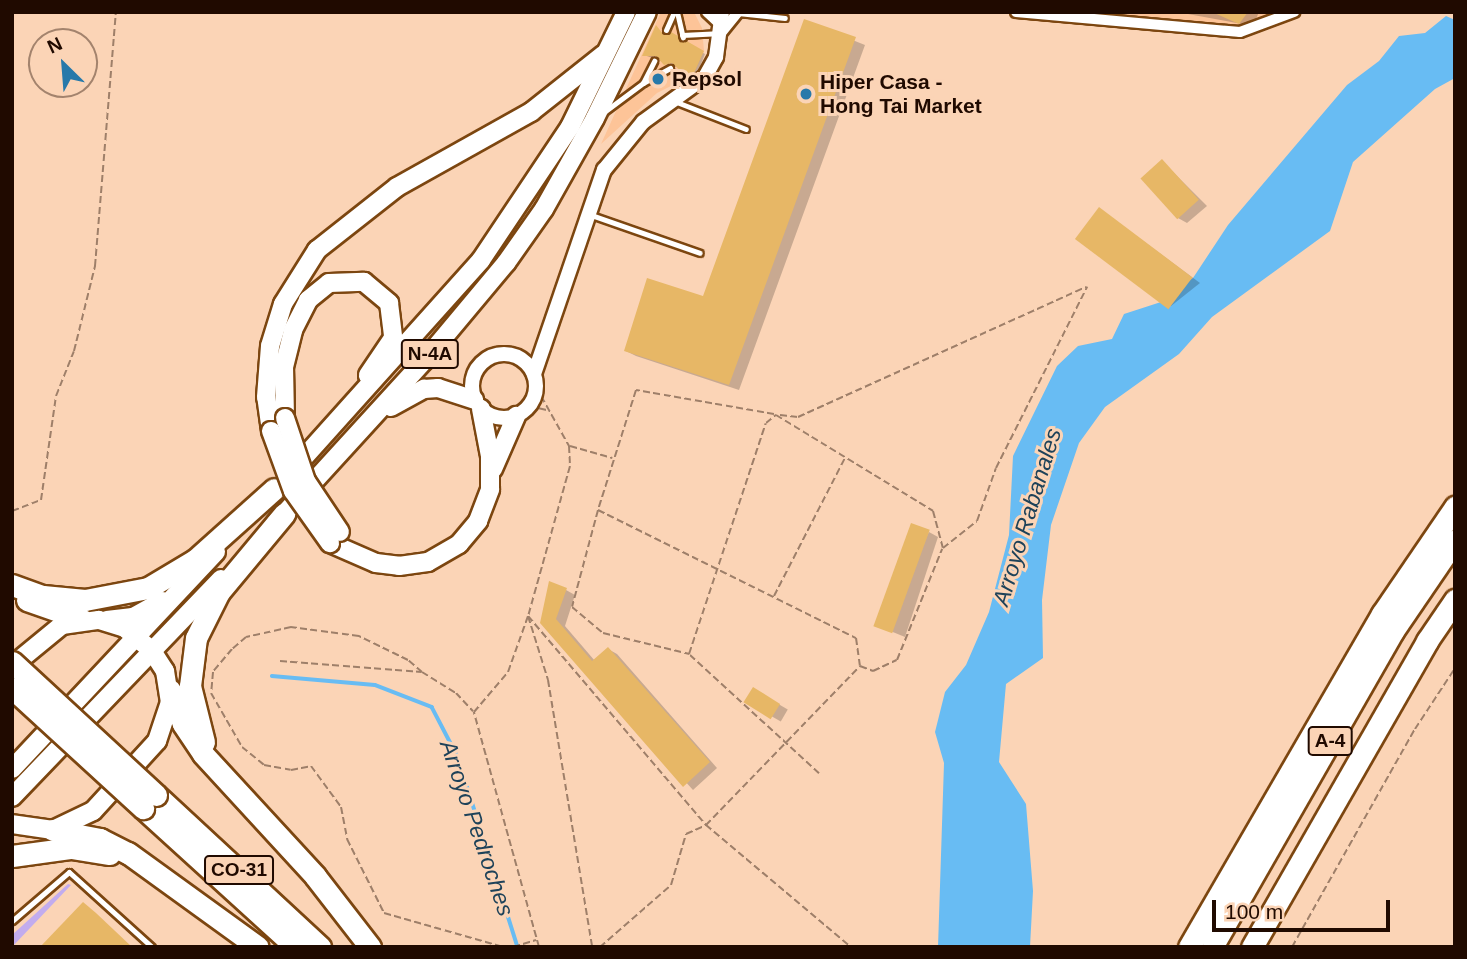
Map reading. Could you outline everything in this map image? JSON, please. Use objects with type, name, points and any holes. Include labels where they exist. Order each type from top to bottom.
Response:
[{"type":"highway","points":[[12,587],[43,596],[85,600],[148,588],[195,560],[274,489]]},
{"type":"highway","points":[[1189,947],[1382,614],[1455,506]]},
{"type":"highway","points":[[214,767],[191,695],[196,638],[219,592],[284,514]]},
{"type":"highway","name":"A-4","points":[[1212,947],[1393,631],[1455,540]]},
{"type":"highway","points":[[12,587],[40,607],[90,620]]},
{"type":"highway","name":"A-4","points":[[1252,947],[1427,640],[1455,600]]},
{"type":"highway","name":"CO-31","points":[[12,664],[296,947]]},
{"type":"highway","name":"CO-31","points":[[12,688],[150,801],[320,947]]},
{"type":"highway","points":[[170,690],[186,731],[214,767],[307,867],[370,947]]},
{"type":"highway","points":[[46,830],[100,839],[145,864],[258,947]]},
{"type":"highway","points":[[12,856],[71,848],[145,864]]},
{"type":"main road","name":"N-4A","points":[[137,636],[356,403],[481,260],[570,127],[626,12]]},
{"type":"main road","name":"N-4A","points":[[152,651],[368,423],[506,263],[544,209],[596,118],[647,12]]},
{"type":"main road","points":[[522,411],[492,473],[485,508],[459,544],[428,562],[376,563],[335,538],[293,491],[271,431],[266,397],[270,346],[283,304],[317,250],[397,187],[531,112],[608,51]]},
{"type":"main road","points":[[335,538],[306,481],[285,418],[284,368],[296,322],[314,295],[341,280],[364,282],[380,292],[394,317],[393,338],[356,403]]},
{"type":"main road","points":[[368,423],[424,389],[438,388],[477,404],[492,473]]},
{"type":"main road","points":[[12,664],[44,635],[90,620],[144,612],[192,578]]},
{"type":"main road","points":[[12,836],[46,830],[93,811],[147,753],[167,720],[170,690],[152,651],[137,636],[90,620]]},
{"type":"main road","points":[[12,768],[137,636]]},
{"type":"main road","points":[[12,797],[152,651]]},
{"type":"main road","points":[[12,824],[46,830]]},
{"type":"street","points":[[707,12],[721,23]]},
{"type":"street","points":[[543,337],[517,356],[498,354],[481,363],[471,380],[477,404],[497,418],[522,411],[535,380],[543,337],[604,170],[621,144],[671,99],[705,77],[721,23],[738,12]]},
{"type":"street","points":[[1016,12],[1240,32],[1294,12]]},
{"type":"street","points":[[517,356],[535,380]]},
{"type":"lane","points":[[666,30],[676,12]]},
{"type":"lane","points":[[676,12],[683,36],[721,23]]},
{"type":"lane","points":[[738,12],[785,18]]},
{"type":"lane","points":[[643,83],[654,61]]},
{"type":"lane","points":[[596,118],[643,83],[670,68]]},
{"type":"lane","points":[[671,99],[746,129]]},
{"type":"lane","points":[[588,214],[700,254]]},
{"type":"lane","points":[[12,921],[69,872],[152,947]]},
{"type":"path","points":[[12,511],[41,500],[56,396],[75,351],[95,266],[116,12]]},
{"type":"path","points":[[819,773],[689,654],[603,633],[572,607],[612,459],[636,390],[776,415],[797,416],[1087,287],[996,468],[977,521],[943,548],[897,660],[873,671],[860,666]]},
{"type":"path","points":[[474,712],[508,672],[528,616],[570,466],[569,446],[548,410],[535,380]]},
{"type":"path","points":[[522,411],[548,410]]},
{"type":"path","points":[[776,415],[933,511],[943,548]]},
{"type":"path","points":[[689,654],[766,423],[776,415]]},
{"type":"path","points":[[569,446],[612,459]]},
{"type":"path","points":[[774,597],[845,458]]},
{"type":"path","points":[[598,510],[856,638],[860,666]]},
{"type":"path","points":[[528,616],[706,825],[851,947]]},
{"type":"path","points":[[528,616],[548,680],[592,947]]},
{"type":"path","points":[[503,947],[384,913],[347,839],[341,807],[311,766],[291,770],[264,765],[242,747],[211,693],[214,672],[232,649],[246,637],[291,628],[359,636],[408,660],[456,693],[474,712],[539,947]]},
{"type":"path","points":[[280,661],[422,672]]},
{"type":"path","points":[[600,947],[671,885],[686,834],[706,825],[860,666]]},
{"type":"path","points":[[1292,947],[1415,729],[1455,668]]},
{"type":"path","points":[[513,947],[537,939]]},
{"type":"shaded area","name":"Repsol","points":[[661,12],[694,12],[702,28],[704,51],[693,75],[657,93],[601,144]]},
{"type":"shaded area","points":[[1081,12],[1275,12],[1247,27]]},
{"type":"shaded area","points":[[68,884],[71,885],[12,947],[12,935]]},
{"type":"water","name":"Arroyo Rabanales","points":[[1446,16],[1455,20],[1455,78],[1435,89],[1353,162],[1330,231],[1212,317],[1179,354],[1105,407],[1079,443],[1051,525],[1042,600],[1043,658],[1006,684],[999,762],[1026,804],[1033,891],[1030,947],[938,947],[944,763],[935,732],[945,692],[966,665],[989,612],[1009,535],[1013,456],[1057,366],[1078,346],[1112,339],[1124,314],[1161,302],[1193,278],[1228,225],[1347,85],[1379,61],[1399,36],[1425,33]]},
{"type":"building","points":[[1212,12],[1248,12],[1239,24]]},
{"type":"building","points":[[804,19],[856,37],[729,385],[624,351],[647,278],[703,296]]},
{"type":"building","points":[[656,25],[663,34],[671,32],[704,51],[694,73],[684,74],[672,63],[664,65],[656,56],[642,56]]},
{"type":"building","points":[[1162,159],[1199,200],[1177,219],[1140,178]]},
{"type":"building","points":[[1099,207],[1192,277],[1168,309],[1075,239]]},
{"type":"building","points":[[911,523],[930,530],[892,633],[873,626]]},
{"type":"building","points":[[549,581],[567,588],[556,619],[592,661],[608,647],[710,762],[683,787],[540,623]]},
{"type":"building","points":[[753,687],[780,704],[771,719],[743,702]]},
{"type":"building","points":[[83,902],[96,913],[132,947],[40,947]]},
{"type":"waterway","name":"Arroyo Pedroches","points":[[272,676],[375,685],[432,707],[458,757],[518,947]]},
{"type":"place","name":"Repsol","points":[[658,79]]},
{"type":"place","name":"Hiper Casa - Hong Tai Market","points":[[806,94]]}]
